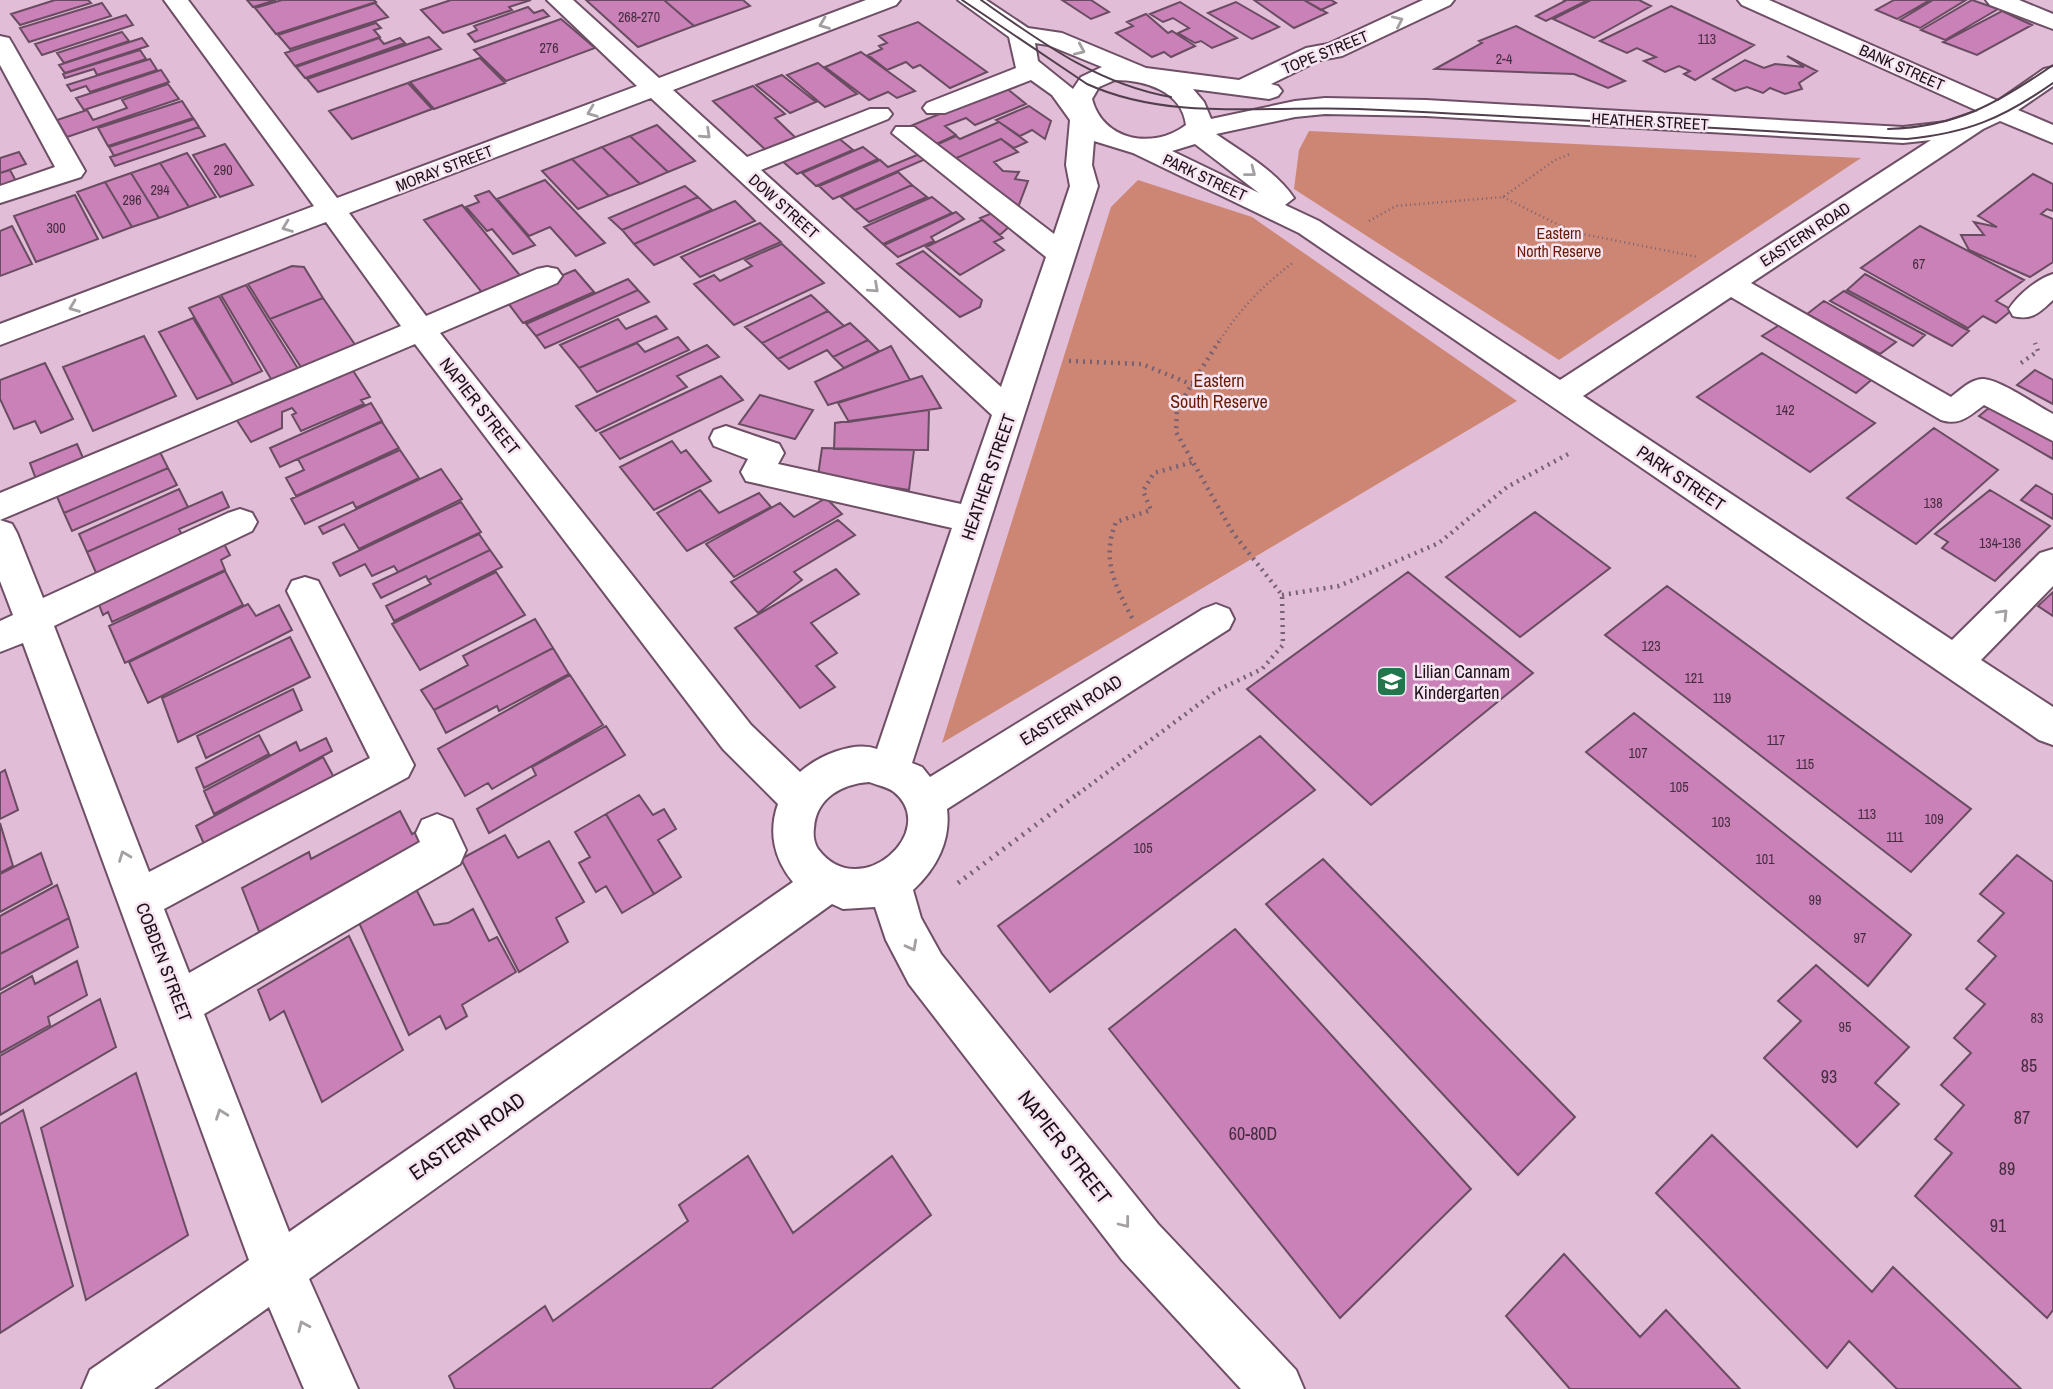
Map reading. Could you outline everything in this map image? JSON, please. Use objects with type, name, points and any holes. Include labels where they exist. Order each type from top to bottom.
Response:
[{"type":"street","name":"NAPIER STREET","points":[[176,0],[419,328],[737,737],[800,799]]},
{"type":"street","name":"DOW STREET","points":[[559,0],[1010,413]]},
{"type":"street","name":"MORAY STREET","points":[[647,80],[834,0]]},
{"type":"street","name":"MORAY STREET","points":[[0,311],[324,201],[647,80],[888,0]]},
{"type":"street","points":[[970,0],[1021,34],[1053,38],[1169,83],[1186,98],[1198,116],[1197,131],[1169,144],[1138,146],[1104,136],[1082,118],[1061,90],[1026,64],[1021,34]]},
{"type":"street","name":"TOPE STREET","points":[[1246,86],[1315,53],[1334,51],[1442,0]]},
{"type":"street","name":"BANK STREET","points":[[1750,0],[2053,135]]},
{"type":"street","points":[[1998,0],[2053,22]]},
{"type":"street","points":[[0,43],[71,171],[0,195]]},
{"type":"street","points":[[936,108],[1034,69]]},
{"type":"street","points":[[1082,118],[1080,95],[1094,79],[1111,72],[1145,75]]},
{"type":"street","name":"EASTERN ROAD","points":[[1559,396],[2053,74]]},
{"type":"street","name":"HEATHER STREET","points":[[1145,75],[1246,86],[1325,106]]},
{"type":"street","name":"HEATHER STREET","points":[[1197,131],[1295,109],[1325,106],[1903,135],[1946,131],[1974,123]]},
{"type":"street","points":[[743,169],[879,114]]},
{"type":"street","name":"HEATHER STREET","points":[[890,768],[1084,186],[1079,165],[1082,118]]},
{"type":"street","name":"PARK STREET","points":[[1197,131],[1256,175],[1309,226]]},
{"type":"street","points":[[905,133],[1062,254]]},
{"type":"street","points":[[1084,186],[1138,146]]},
{"type":"street","name":"PARK STREET","points":[[1138,146],[1309,226],[2053,728]]},
{"type":"street","name":"MORAY STREET","points":[[0,335],[324,201]]},
{"type":"street","points":[[0,507],[547,276]]},
{"type":"street","points":[[1729,284],[1952,412],[1983,390],[2053,429]]},
{"type":"street","points":[[2024,309],[2053,284]]},
{"type":"street","points":[[726,438],[767,453],[758,472],[974,520]]},
{"type":"street","points":[[22,626],[240,522]]},
{"type":"street","name":"COBDEN STREET","points":[[2,546],[22,626],[141,899],[278,1269],[331,1389]]},
{"type":"street","points":[[1955,662],[2053,563]]},
{"type":"street","points":[[141,899],[394,765],[305,591]]},
{"type":"street","name":"EASTERN ROAD","points":[[926,801],[1216,619]]},
{"type":"street","points":[[871,764],[890,768],[912,781],[926,801],[930,824],[925,846],[911,867],[889,882],[868,889],[846,889],[825,884],[800,862],[790,831],[800,799],[814,783],[831,772],[851,765],[871,764]]},
{"type":"street","points":[[180,1003],[445,850],[437,833]]},
{"type":"street","name":"NAPIER STREET","points":[[889,882],[901,925],[925,969],[1140,1242],[1277,1389]]},
{"type":"street","name":"EASTERN ROAD","points":[[109,1389],[825,884]]},
{"type":"path","points":[[1366,223],[1396,206],[1503,197],[1555,160],[1578,150]]},
{"type":"path","points":[[1503,197],[1573,232],[1708,260]]},
{"type":"path","points":[[1177,408],[1231,322],[1273,277],[1296,261]]},
{"type":"path","points":[[1983,390],[2038,351],[2024,309]]},
{"type":"path","points":[[1060,362],[1084,359],[1142,364],[1193,385]]},
{"type":"path","points":[[1282,595],[1339,586],[1439,542],[1507,487],[1560,460],[1608,429]]},
{"type":"path","points":[[1132,618],[1106,556],[1108,538],[1116,522],[1151,510],[1143,491],[1154,473],[1193,461]]},
{"type":"green space","name":"Eastern North Reserve","points":[[1309,131],[1861,158],[1559,360],[1294,189],[1299,150]]},
{"type":"green space","name":"Eastern South Reserve","points":[[1138,180],[1252,217],[1517,401],[942,743],[1111,207]]},
{"type":"building","points":[[55,0],[88,0],[91,3],[20,25],[11,14]]},
{"type":"building","points":[[247,0],[276,0],[253,7]]},
{"type":"building","points":[[282,0],[376,2],[276,34],[255,8]]},
{"type":"building","points":[[451,0],[531,0],[509,7],[512,10],[443,33],[421,10]]},
{"type":"building","points":[[586,0],[664,0],[694,26],[638,47]]},
{"type":"building","points":[[664,0],[743,0],[750,6],[694,26]]},
{"type":"building","points":[[1062,0],[1091,0],[1109,12],[1091,19]]},
{"type":"building","points":[[1254,0],[1304,0],[1327,13],[1294,28]]},
{"type":"building","points":[[1304,0],[1331,0],[1336,3],[1321,10]]},
{"type":"building","points":[[1563,0],[1588,0],[1546,21],[1536,16],[1565,1]]},
{"type":"building","points":[[1591,0],[1639,0],[1651,6],[1594,38],[1553,19]]},
{"type":"building","points":[[1894,0],[1930,0],[1897,19],[1876,10]]},
{"type":"building","points":[[1933,0],[1966,0],[1920,28],[1900,20]]},
{"type":"building","points":[[1972,0],[1998,9],[1945,40],[1921,30]]},
{"type":"building","points":[[1180,2],[1237,38],[1212,48],[1201,41],[1195,43],[1178,33],[1189,28],[1173,18],[1163,22],[1150,14]]},
{"type":"building","points":[[1236,2],[1279,27],[1252,39],[1208,13]]},
{"type":"building","points":[[102,3],[111,16],[29,42],[20,28]]},
{"type":"building","points":[[375,3],[388,17],[290,49],[278,35]]},
{"type":"building","points":[[1671,6],[1754,45],[1695,80],[1684,74],[1690,71],[1679,66],[1665,72],[1644,61],[1656,57],[1637,48],[1627,53],[1600,41]]},
{"type":"building","points":[[528,7],[534,13],[543,10],[549,16],[475,42],[468,34],[477,30],[474,26]]},
{"type":"building","points":[[2002,11],[2032,25],[1977,55],[1943,42]]},
{"type":"building","points":[[1146,14],[1168,33],[1172,31],[1195,46],[1171,57],[1164,52],[1152,57],[1116,33],[1133,26],[1127,22]]},
{"type":"building","points":[[126,15],[133,25],[42,55],[35,44]]},
{"type":"building","points":[[561,19],[595,48],[506,81],[474,50]]},
{"type":"building","points":[[918,22],[987,72],[950,88],[920,65],[913,68],[906,62],[887,70],[868,55],[882,49],[879,46],[887,43],[879,36]]},
{"type":"building","points":[[376,23],[381,28],[374,30],[380,37],[295,66],[285,53]]},
{"type":"building","points":[[1516,26],[1625,81],[1608,88],[1574,74],[1435,69],[1482,43],[1479,41]]},
{"type":"building","points":[[122,32],[129,41],[64,63],[57,53]]},
{"type":"building","points":[[429,37],[441,49],[318,92],[307,79]]},
{"type":"building","points":[[142,38],[148,46],[65,73],[59,65]]},
{"type":"building","points":[[379,38],[384,44],[400,38],[405,43],[305,78],[296,67]]},
{"type":"building","points":[[140,50],[146,59],[97,75],[94,69],[65,78],[63,74]]},
{"type":"building","points":[[861,52],[915,91],[897,98],[888,92],[869,100],[825,67]]},
{"type":"building","points":[[1787,56],[1817,71],[1799,83],[1802,89],[1785,94],[1770,88],[1763,93],[1747,87],[1735,91],[1713,79],[1745,60],[1764,68],[1775,64],[1804,67]]},
{"type":"building","points":[[480,58],[505,83],[434,109],[410,82]]},
{"type":"building","points":[[150,59],[157,70],[90,92],[86,86],[71,91],[67,85]]},
{"type":"building","points":[[818,63],[857,94],[825,107],[787,75]]},
{"type":"building","points":[[161,70],[169,82],[84,110],[76,98]]},
{"type":"building","points":[[782,75],[816,102],[790,113],[756,85]]},
{"type":"building","points":[[408,83],[432,109],[352,139],[329,111]]},
{"type":"building","points":[[168,84],[179,99],[67,137],[57,120],[87,110],[93,120],[127,108],[122,100]]},
{"type":"building","points":[[753,86],[785,114],[775,118],[799,141],[769,153],[713,101]]},
{"type":"building","points":[[1005,87],[1026,104],[975,125],[966,118],[945,126],[956,135],[932,146],[908,127]]},
{"type":"building","points":[[182,101],[193,118],[108,146],[98,128]]},
{"type":"building","points":[[1029,106],[1051,121],[1045,139],[1032,130],[1020,136],[996,120]]},
{"type":"building","points":[[194,119],[199,127],[114,156],[109,147]]},
{"type":"building","points":[[999,122],[1027,142],[1014,148],[1001,139],[954,159],[936,145],[956,136],[960,139]]},
{"type":"building","points":[[657,125],[695,161],[668,172],[630,136]]},
{"type":"building","points":[[199,127],[205,136],[115,166],[110,157]]},
{"type":"building","points":[[630,136],[668,172],[640,184],[602,147]]},
{"type":"building","points":[[836,136],[853,150],[797,174],[780,159]]},
{"type":"building","points":[[1001,139],[1018,152],[994,162],[1003,171],[1019,172],[1015,179],[1028,181],[1017,210],[954,159]]},
{"type":"building","points":[[225,144],[253,185],[220,197],[193,155]]},
{"type":"building","points":[[602,147],[640,184],[609,196],[572,159]]},
{"type":"building","points":[[863,147],[878,159],[816,186],[802,173]]},
{"type":"building","points":[[19,152],[26,164],[0,173],[0,158]]},
{"type":"building","points":[[187,153],[216,197],[189,207],[160,163]]},
{"type":"building","points":[[922,153],[928,158],[833,199],[819,186],[880,160],[888,167]]},
{"type":"building","points":[[572,159],[609,196],[578,209],[542,171]]},
{"type":"building","points":[[160,163],[189,207],[159,218],[131,173]]},
{"type":"building","points":[[10,170],[17,183],[0,189],[0,173]]},
{"type":"building","points":[[898,172],[912,185],[855,210],[841,197]]},
{"type":"building","points":[[131,173],[159,218],[132,227],[105,182]]},
{"type":"building","points":[[2033,174],[2053,184],[2053,211],[2047,209],[2041,214],[2053,219],[2053,262],[2030,277],[1969,250],[1961,235],[1984,235],[1974,222],[1997,227],[1978,216]]},
{"type":"building","points":[[545,180],[605,243],[576,256],[550,227],[529,236],[497,199]]},
{"type":"building","points":[[105,182],[132,227],[103,238],[77,192]]},
{"type":"building","points":[[912,185],[927,197],[869,222],[855,210]]},
{"type":"building","points":[[685,186],[698,197],[622,230],[609,218]]},
{"type":"building","points":[[489,191],[535,245],[513,254],[492,229],[487,231],[466,207],[479,202],[475,196]]},
{"type":"building","points":[[75,195],[98,239],[36,262],[14,216]]},
{"type":"building","points":[[698,197],[712,210],[634,244],[622,230]]},
{"type":"building","points":[[932,197],[952,213],[883,244],[864,227]]},
{"type":"building","points":[[735,201],[755,221],[654,265],[634,244]]},
{"type":"building","points":[[462,205],[523,279],[484,295],[424,220]]},
{"type":"building","points":[[956,212],[964,219],[931,237],[934,241],[898,257],[884,245]]},
{"type":"building","points":[[995,212],[1011,225],[1000,235],[980,218]]},
{"type":"building","points":[[982,220],[1003,238],[994,242],[1004,250],[960,275],[926,247]]},
{"type":"building","points":[[760,223],[781,242],[700,277],[681,257]]},
{"type":"building","points":[[12,226],[32,264],[0,276],[0,231]]},
{"type":"building","points":[[1920,226],[2024,280],[1996,301],[2012,310],[1996,323],[1983,316],[1968,328],[1861,268]]},
{"type":"building","points":[[782,244],[824,283],[734,325],[694,284],[714,275],[720,281],[752,266],[745,260]]},
{"type":"building","points":[[923,251],[982,300],[980,307],[960,317],[897,264]]},
{"type":"building","points":[[292,266],[304,267],[323,298],[270,319],[248,284]]},
{"type":"building","points":[[575,270],[594,292],[523,323],[505,299]]},
{"type":"building","points":[[1865,274],[1969,331],[1952,346],[1847,290]]},
{"type":"building","points":[[628,279],[638,290],[536,336],[526,324]]},
{"type":"building","points":[[246,285],[300,372],[274,384],[221,295]]},
{"type":"building","points":[[638,290],[649,302],[545,348],[536,336]]},
{"type":"building","points":[[1844,291],[1925,335],[1913,346],[1830,301]]},
{"type":"building","points":[[811,295],[828,311],[762,343],[745,327]]},
{"type":"building","points":[[219,296],[262,371],[233,384],[189,308]]},
{"type":"building","points":[[323,298],[358,349],[304,372],[270,319]]},
{"type":"building","points":[[1824,301],[1896,342],[1880,354],[1807,314]]},
{"type":"building","points":[[828,311],[844,326],[778,359],[762,343]]},
{"type":"building","points":[[656,316],[667,329],[579,368],[560,345],[618,319],[626,329]]},
{"type":"building","points":[[193,318],[233,384],[197,399],[159,332]]},
{"type":"building","points":[[850,323],[868,340],[833,357],[827,350],[789,369],[778,359]]},
{"type":"building","points":[[1781,324],[1876,376],[1856,393],[1762,336]]},
{"type":"building","points":[[144,336],[176,396],[93,431],[63,367]]},
{"type":"building","points":[[678,337],[689,350],[597,392],[579,368],[637,343],[645,352]]},
{"type":"building","points":[[868,340],[879,351],[844,368],[833,357]]},
{"type":"building","points":[[707,345],[719,357],[677,376],[687,387],[596,431],[576,406]]},
{"type":"building","points":[[891,346],[910,380],[828,405],[815,382]]},
{"type":"building","points":[[1762,353],[1875,423],[1810,472],[1697,397]]},
{"type":"building","points":[[45,363],[73,419],[41,433],[35,421],[14,429],[0,399],[0,380]]},
{"type":"building","points":[[350,366],[370,397],[361,400],[364,404],[301,431],[292,415],[296,413],[292,408],[282,412],[282,428],[251,442],[234,416]]},
{"type":"building","points":[[2035,370],[2053,380],[2053,404],[2017,385]]},
{"type":"building","points":[[721,376],[743,400],[620,459],[600,433]]},
{"type":"building","points":[[922,376],[941,408],[849,422],[838,403]]},
{"type":"building","points":[[760,395],[813,410],[795,439],[739,424]]},
{"type":"building","points":[[371,403],[382,421],[280,467],[270,448]]},
{"type":"building","points":[[1995,403],[2053,436],[2053,459],[1979,416]]},
{"type":"building","points":[[929,410],[928,450],[834,449],[835,423]]},
{"type":"building","points":[[382,422],[399,448],[296,496],[286,478],[304,470],[298,459]]},
{"type":"building","points":[[1934,428],[1998,470],[1916,544],[1847,498]]},
{"type":"building","points":[[672,441],[681,453],[686,450],[711,481],[654,510],[620,467]]},
{"type":"building","points":[[77,444],[86,465],[37,482],[30,463]]},
{"type":"building","points":[[158,448],[168,468],[64,513],[55,492]]},
{"type":"building","points":[[822,448],[914,450],[909,490],[818,476]]},
{"type":"building","points":[[400,450],[419,478],[356,508],[353,502],[305,524],[291,499]]},
{"type":"building","points":[[168,468],[177,485],[72,531],[64,513]]},
{"type":"building","points":[[441,469],[462,499],[359,549],[344,524],[323,534],[319,527]]},
{"type":"building","points":[[2036,485],[2053,495],[2053,519],[2021,500]]},
{"type":"building","points":[[179,489],[188,507],[87,552],[79,534]]},
{"type":"building","points":[[700,490],[719,513],[759,493],[771,507],[687,551],[657,513]]},
{"type":"building","points":[[1990,490],[2050,526],[1995,581],[1942,548],[1948,542],[1935,534]]},
{"type":"building","points":[[222,492],[229,507],[179,529],[186,543],[100,582],[87,552]]},
{"type":"building","points":[[826,498],[842,514],[734,577],[706,544],[780,503],[794,517]]},
{"type":"building","points":[[461,502],[481,532],[398,572],[394,566],[372,576],[365,564],[340,576],[333,563]]},
{"type":"building","points":[[1535,512],[1610,568],[1520,637],[1446,577]]},
{"type":"building","points":[[838,520],[855,535],[794,572],[802,580],[758,613],[731,582]]},
{"type":"building","points":[[479,534],[490,550],[428,580],[426,576],[381,598],[373,584]]},
{"type":"building","points":[[222,540],[230,555],[221,560],[225,570],[112,622],[108,612],[103,615],[96,597]]},
{"type":"building","points":[[490,550],[502,567],[394,621],[386,606],[431,584],[428,580]]},
{"type":"building","points":[[836,569],[859,594],[811,623],[837,653],[816,666],[835,687],[800,708],[735,628]]},
{"type":"building","points":[[225,571],[243,605],[125,663],[109,626]]},
{"type":"building","points":[[496,572],[525,615],[420,670],[392,624]]},
{"type":"building","name":"Lilian Cannam Kindergarten","points":[[1408,572],[1533,673],[1371,805],[1247,689]]},
{"type":"building","points":[[1667,586],[1971,809],[1911,872],[1605,635]]},
{"type":"building","points":[[2053,592],[2053,616],[2038,606]]},
{"type":"building","points":[[248,604],[256,616],[279,605],[292,630],[148,703],[129,662]]},
{"type":"building","points":[[535,619],[553,648],[434,710],[421,690],[468,665],[463,656]]},
{"type":"building","points":[[290,637],[310,677],[178,742],[162,698]]},
{"type":"building","points":[[553,648],[569,674],[499,711],[497,706],[446,733],[434,710]]},
{"type":"building","points":[[570,675],[603,725],[492,789],[488,783],[465,796],[438,749]]},
{"type":"building","points":[[293,689],[302,710],[206,758],[197,736]]},
{"type":"building","points":[[1634,713],[1911,935],[1868,986],[1586,752]]},
{"type":"building","points":[[606,726],[625,755],[489,833],[477,809],[536,775],[532,767]]},
{"type":"building","points":[[259,735],[269,754],[204,788],[196,768]]},
{"type":"building","points":[[1260,736],[1315,790],[1050,992],[998,926]]},
{"type":"building","points":[[326,738],[332,751],[214,814],[204,791],[296,742],[300,751]]},
{"type":"building","points":[[323,757],[337,783],[208,853],[196,826]]},
{"type":"building","points":[[5,770],[18,810],[0,819],[0,773]]},
{"type":"building","points":[[639,795],[653,815],[664,809],[676,829],[658,840],[681,877],[654,894],[606,814]]},
{"type":"building","points":[[400,811],[412,834],[424,827],[435,848],[264,944],[242,888],[309,852],[311,859]]},
{"type":"building","points":[[606,814],[654,894],[622,913],[606,886],[596,892],[579,863],[590,857],[575,832]]},
{"type":"building","points":[[0,823],[13,866],[0,873]]},
{"type":"building","points":[[505,835],[518,858],[549,841],[584,902],[556,918],[568,942],[519,972],[461,859]]},
{"type":"building","points":[[41,853],[52,884],[0,912],[0,874]]},
{"type":"building","points":[[2017,855],[2053,882],[2053,1310],[2047,1318],[1915,1196],[1952,1153],[1935,1139],[1964,1105],[1941,1085],[1971,1053],[1954,1038],[1985,1004],[1966,989],[1996,956],[1978,941],[2004,913],[1980,894]]},
{"type":"building","points":[[1323,859],[1575,1117],[1518,1175],[1266,904]]},
{"type":"building","points":[[413,883],[434,925],[448,923],[473,909],[489,941],[497,937],[516,972],[462,1005],[467,1016],[446,1029],[440,1016],[409,1035],[356,916]]},
{"type":"building","points":[[57,885],[69,918],[0,954],[0,916]]},
{"type":"building","points":[[69,918],[78,947],[0,990],[0,954]]},
{"type":"building","points":[[1235,929],[1471,1189],[1340,1318],[1109,1029]]},
{"type":"building","points":[[349,936],[403,1050],[322,1102],[284,1011],[270,1020],[258,990]]},
{"type":"building","points":[[77,961],[87,995],[48,1017],[50,1025],[0,1053],[0,994],[32,976],[35,984]]},
{"type":"building","points":[[1816,965],[1909,1047],[1875,1083],[1899,1104],[1857,1147],[1764,1058],[1801,1021],[1778,1001]]},
{"type":"building","points":[[100,999],[116,1047],[0,1115],[0,1056]]},
{"type":"building","points":[[136,1073],[188,1235],[86,1300],[41,1128]]},
{"type":"building","points":[[23,1110],[73,1286],[0,1333],[0,1124]]},
{"type":"building","points":[[1712,1135],[1872,1292],[1893,1267],[2021,1389],[1897,1389],[1849,1341],[1827,1368],[1656,1193]]},
{"type":"building","points":[[748,1156],[793,1233],[892,1156],[931,1215],[711,1389],[455,1389],[449,1376],[545,1306],[553,1321],[688,1221],[679,1205]]},
{"type":"building","points":[[1564,1254],[1640,1337],[1666,1310],[1740,1389],[1570,1389],[1506,1316]]},
{"type":"tram line","points":[[962,0],[1087,84],[1119,96],[1186,108],[1358,109],[1907,139],[1949,133],[1984,122],[2018,106],[2053,83]]},
{"type":"tram line","points":[[981,0],[1048,46],[1094,72],[1144,91],[1171,97]]},
{"type":"tram line","points":[[1888,129],[1956,118],[2014,91],[2053,65]]},
{"type":"place","name":"Lilian Cannam Kindergarten","points":[[1391,681]]}]
